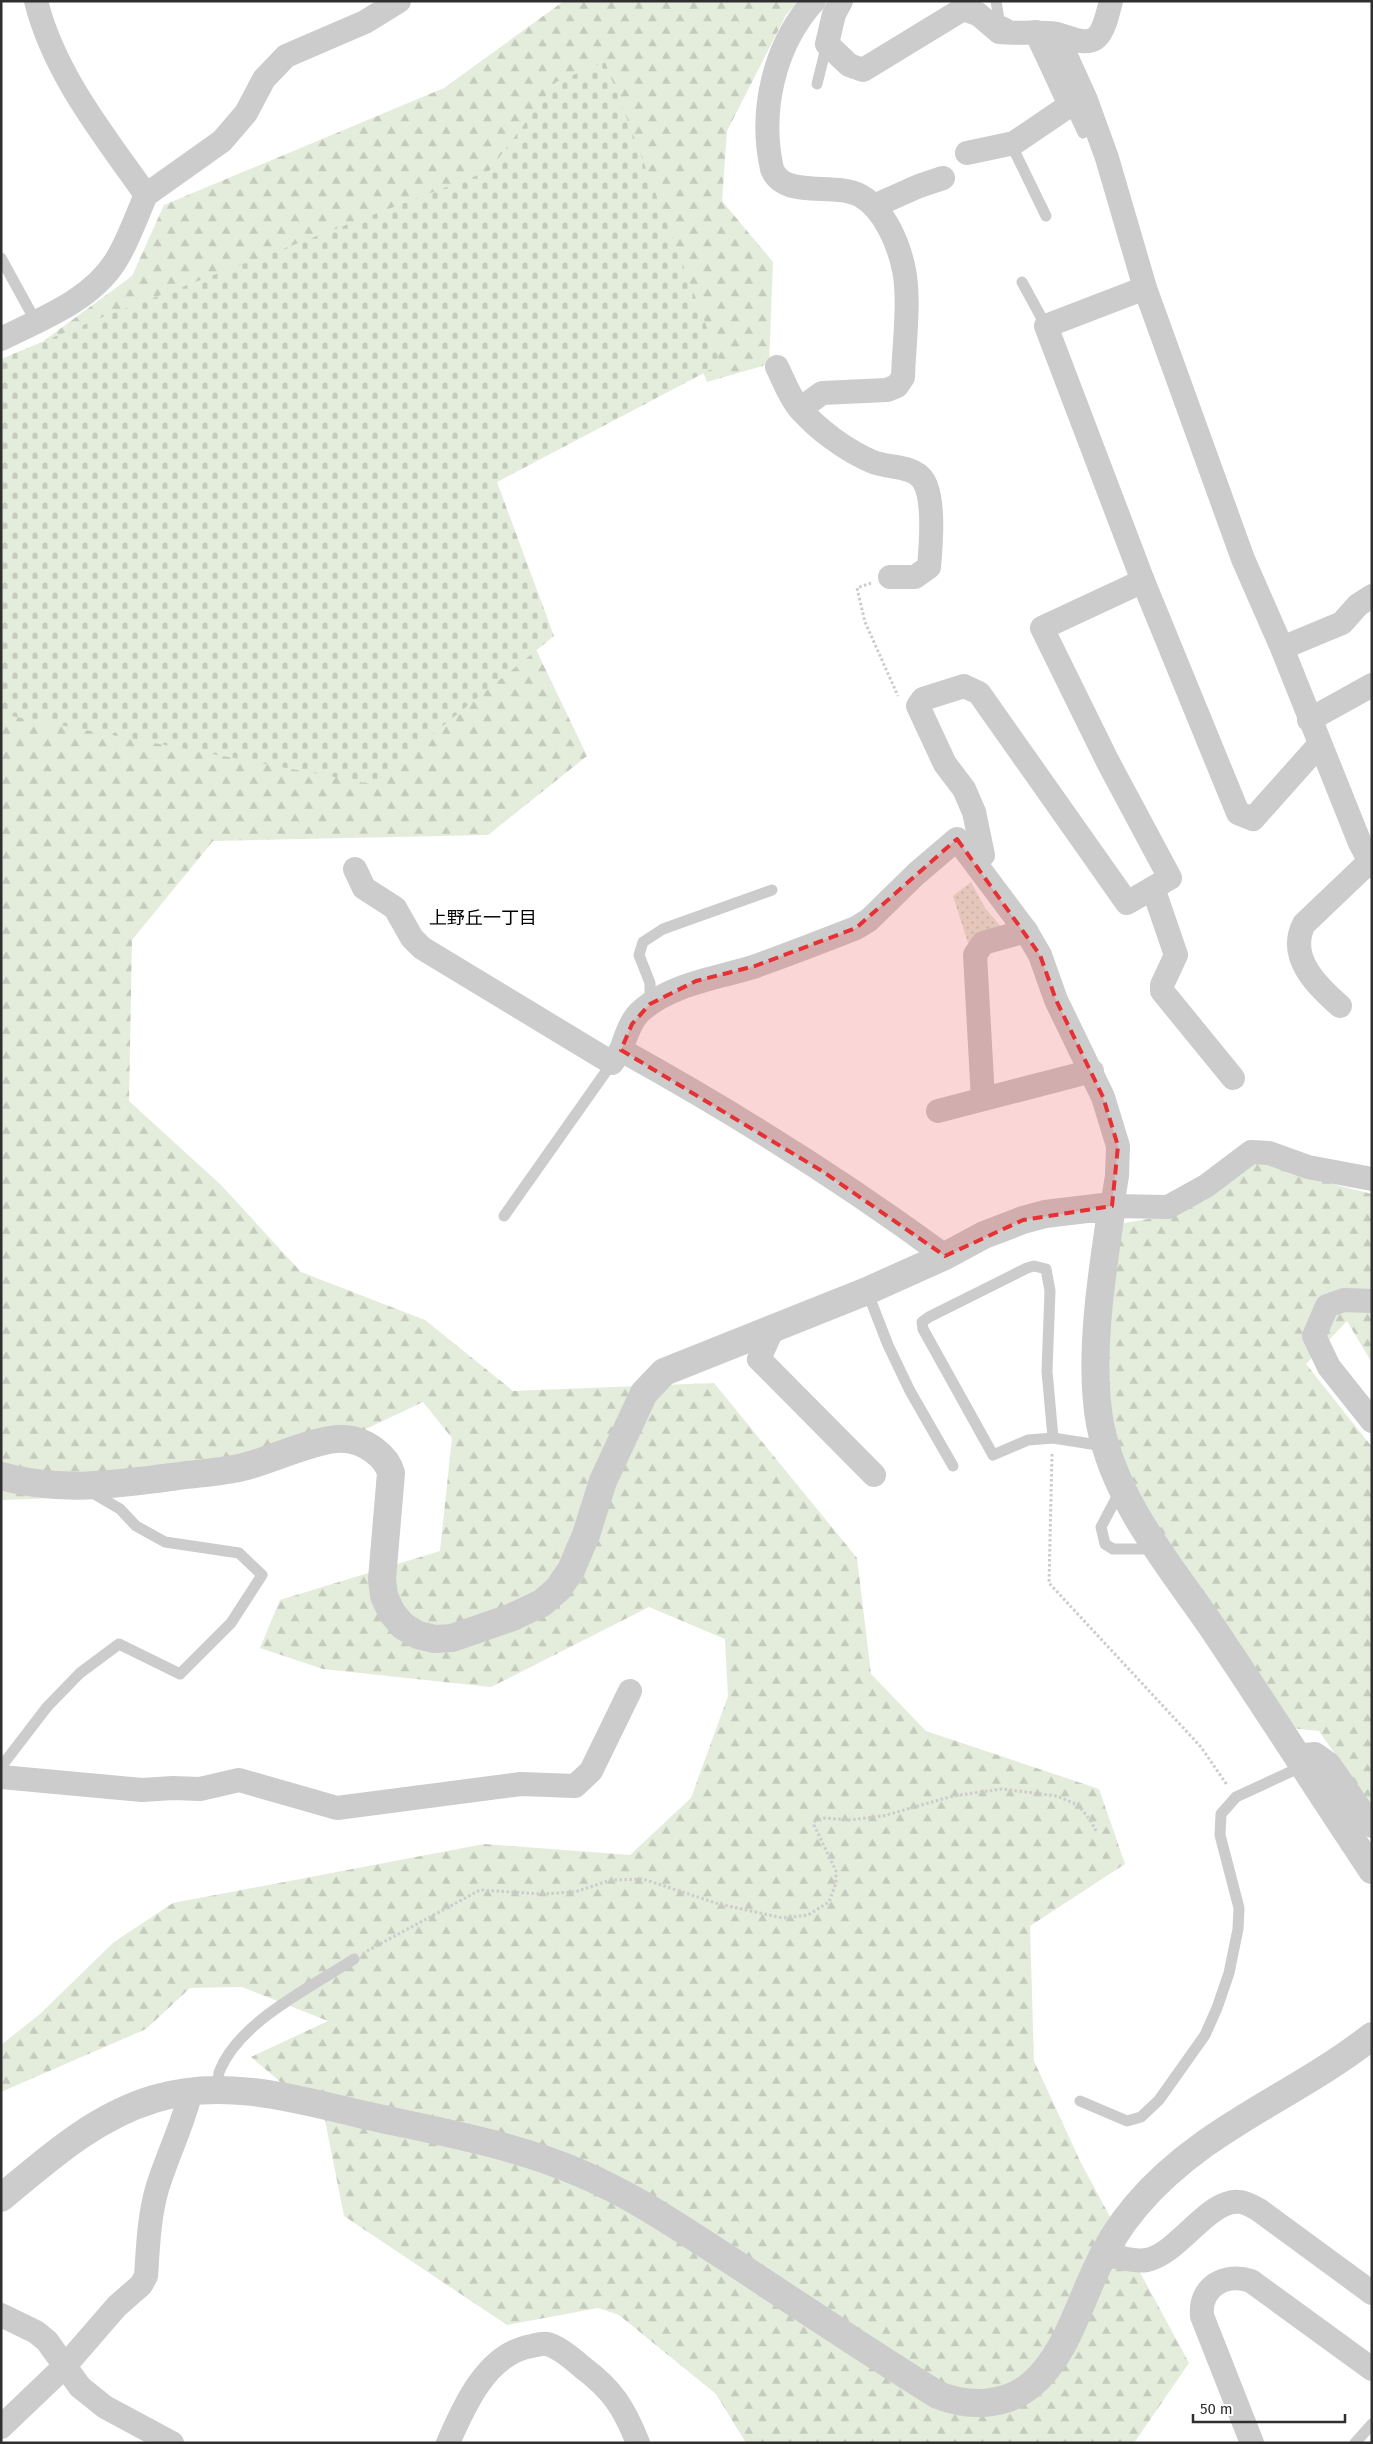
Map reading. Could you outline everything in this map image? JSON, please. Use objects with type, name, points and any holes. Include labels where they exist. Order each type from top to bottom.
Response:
[{"type":"street","points":[[36,1],[42,26],[52,50],[80,98],[146,195]]},
{"type":"street","points":[[1,340],[76,300],[105,275],[116,261],[146,195],[222,141],[246,113],[264,79],[286,56],[365,22],[399,1]]},
{"type":"street","points":[[800,408],[822,393],[887,390],[902,381],[905,273],[886,221],[874,206],[861,196],[848,191],[787,186],[778,179],[772,169],[768,123],[770,88],[791,36],[814,1]]},
{"type":"street","points":[[841,1],[834,14],[827,44],[849,65],[863,70],[963,10],[978,14],[998,32],[1038,33],[1088,42],[1101,33],[1111,1]]},
{"type":"street","points":[[967,153],[1011,144],[1070,105],[1038,33]]},
{"type":"street","points":[[1038,33],[1086,100],[1107,158],[1145,288],[1243,559],[1282,648],[1319,745],[1371,864],[1304,924],[1298,934],[1298,947],[1309,976],[1317,986],[1340,1006]]},
{"type":"street","points":[[874,206],[919,186],[944,178]]},
{"type":"street","points":[[1145,288],[1046,326],[1143,581],[1238,814],[1253,819],[1319,745]]},
{"type":"street","points":[[777,367],[800,408],[835,440],[872,462],[918,473],[923,480],[932,528],[929,567],[915,577],[890,577]]},
{"type":"street","points":[[975,862],[983,855],[974,812],[964,789],[945,764],[918,706],[923,698],[964,686],[979,693],[1127,903],[1170,878],[1113,770],[1042,628],[1143,581]]},
{"type":"street","points":[[1282,648],[1342,623],[1358,604],[1372,596]]},
{"type":"street","points":[[1309,720],[1372,684]]},
{"type":"street","points":[[617,1056],[640,1011],[650,1004],[696,981],[755,966],[856,928],[869,920],[916,874],[957,839],[1026,931],[1040,955],[1056,1000],[1103,1097],[1118,1146],[1117,1176],[1104,1256],[1096,1362],[1096,1391],[1106,1446],[1146,1536],[1211,1626],[1372,1870]]},
{"type":"street","points":[[355,869],[364,888],[394,908],[412,938],[422,948],[617,1056],[693,1090],[822,1171],[890,1216],[945,1256]]},
{"type":"street","points":[[1153,888],[1176,955],[1162,985],[1162,991],[1233,1078]]},
{"type":"street","points":[[983,1099],[975,955],[983,944],[1026,931]]},
{"type":"street","points":[[938,1111],[1092,1071]]},
{"type":"street","points":[[1,1476],[38,1484],[81,1486],[163,1478],[246,1466],[342,1438],[366,1444],[388,1463],[391,1473],[382,1579],[384,1596],[392,1613],[403,1626],[418,1635],[452,1638],[510,1618],[542,1603],[558,1589],[571,1570],[586,1535],[603,1481],[644,1393],[664,1372],[867,1291],[945,1256],[984,1234],[1023,1220],[1046,1214],[1112,1206],[1168,1207],[1206,1186],[1251,1152],[1270,1153],[1308,1167],[1372,1179]]},
{"type":"street","points":[[1372,1301],[1344,1300],[1327,1306],[1314,1336],[1329,1367],[1372,1421]]},
{"type":"street","points":[[772,1330],[759,1359],[874,1475]]},
{"type":"street","points":[[1,1777],[142,1790],[200,1789],[239,1780],[336,1808],[521,1784],[575,1786],[591,1772],[630,1691]]},
{"type":"street","points":[[1300,1761],[1315,1754],[1323,1758],[1372,1826]]},
{"type":"street","points":[[1,2198],[53,2155],[101,2122],[148,2101],[191,2091],[219,2089],[288,2097],[489,2142],[582,2174],[612,2188],[670,2221],[938,2395],[965,2403],[1000,2401],[1020,2393],[1040,2376],[1051,2363],[1070,2329],[1114,2235],[1135,2206],[1180,2161],[1212,2137],[1336,2062],[1372,2036]]},
{"type":"street","points":[[1,2427],[65,2366],[117,2306],[141,2284],[146,2276],[151,2215],[157,2188],[184,2119],[191,2091]]},
{"type":"street","points":[[1104,2254],[1138,2260],[1154,2258],[1168,2250],[1216,2209],[1230,2203],[1242,2202],[1259,2210],[1372,2293]]},
{"type":"street","points":[[1252,2443],[1202,2316],[1203,2297],[1218,2282],[1228,2278],[1241,2277],[1250,2281],[1372,2369]]},
{"type":"street","points":[[1,2315],[36,2332],[47,2341],[80,2387],[105,2407],[172,2443]]},
{"type":"street","points":[[448,2443],[466,2400],[495,2364],[518,2348],[546,2344],[568,2356],[595,2376],[618,2399],[638,2443]]},
{"type":"lane","points":[[996,1],[999,20],[1038,33]]},
{"type":"lane","points":[[817,84],[827,44]]},
{"type":"lane","points":[[1070,105],[1083,133]]},
{"type":"lane","points":[[1011,144],[1046,216]]},
{"type":"lane","points":[[1,258],[36,322]]},
{"type":"lane","points":[[1022,282],[1046,326]]},
{"type":"lane","points":[[650,1004],[650,983],[639,955],[643,942],[663,929],[772,890]]},
{"type":"lane","points":[[504,1216],[617,1056]]},
{"type":"lane","points":[[1052,1438],[1046,1371],[1050,1291],[1046,1269],[1034,1266],[1026,1268],[929,1316],[922,1322],[923,1329],[993,1456],[1028,1440],[1052,1438],[1106,1446]]},
{"type":"lane","points":[[867,1291],[888,1345],[910,1391],[953,1466]]},
{"type":"lane","points":[[1,1767],[47,1707],[80,1673],[119,1644],[180,1674],[231,1623],[262,1574],[239,1553],[165,1542],[136,1526],[120,1509],[81,1486]]},
{"type":"lane","points":[[1123,1486],[1101,1527],[1105,1544],[1113,1549],[1156,1549]]},
{"type":"lane","points":[[1080,2101],[1127,2121],[1141,2117],[1159,2100],[1205,2035],[1229,1973],[1238,1929],[1239,1908],[1220,1835],[1221,1814],[1236,1797],[1300,1761]]},
{"type":"lane","points":[[219,2089],[219,2072],[239,2041],[251,2029],[354,1958]]},
{"type":"lane","points":[[1355,2443],[1372,2424]]},
{"type":"path","points":[[1052,1438],[1049,1583],[1201,1747],[1236,1797]]},
{"type":"path","points":[[354,1958],[480,1890],[542,1894],[567,1893],[611,1880],[643,1879],[719,1904],[783,1918],[808,1915],[829,1902],[836,1883],[836,1871],[814,1825],[815,1821],[825,1818],[849,1820],[883,1816],[953,1796],[1002,1789],[1057,1796],[1078,1805],[1091,1821],[1096,1831]]},
{"type":"highlighted area","points":[[957,839],[1040,955],[1056,1000],[1103,1097],[1118,1146],[1112,1206],[1023,1220],[945,1256],[822,1171],[621,1050],[632,1024],[650,1004],[696,981],[755,966],[856,928]]},
{"type":"green space","points":[[564,1],[799,1],[786,15],[727,131],[722,201],[773,262],[769,364],[707,382],[620,164],[163,379],[519,614],[587,756],[488,835],[213,841],[132,940],[129,1101],[221,1185],[301,1272],[425,1320],[513,1391],[714,1383],[857,1558],[871,1674],[926,1731],[1099,1789],[1125,1864],[1030,1926],[1034,2061],[1081,2163],[1189,2363],[1134,2443],[746,2443],[716,2394],[619,2315],[598,2308],[507,2325],[344,2216],[325,2120],[251,2057],[328,2021],[242,1987],[190,1988],[146,2029],[1,2092],[1,2045],[40,2014],[114,1942],[173,1903],[484,1844],[630,1855],[691,1798],[728,1696],[725,1639],[649,1607],[491,1687],[323,1669],[260,1648],[280,1600],[440,1551],[452,1438],[423,1402],[285,1467],[142,1495],[1,1500],[1,714],[8,714],[34,348],[132,276],[164,205],[444,88]]},
{"type":"green space","points":[[605,62],[721,364],[497,482],[554,636],[371,784],[1,714],[1,359],[100,318],[489,171],[556,82]]},
{"type":"green space","points":[[971,882],[985,908],[1003,929],[968,943],[953,896]]},
{"type":"green space","points":[[1271,1158],[1336,1185],[1372,1194],[1372,1363],[1347,1321],[1306,1364],[1372,1447],[1372,1807],[1319,1731],[1290,1728],[1154,1530],[1114,1443],[1103,1369],[1118,1224],[1178,1214],[1245,1167]]},
{"type":"district","name":"上野丘一丁目","points":[[483,918]]}]
